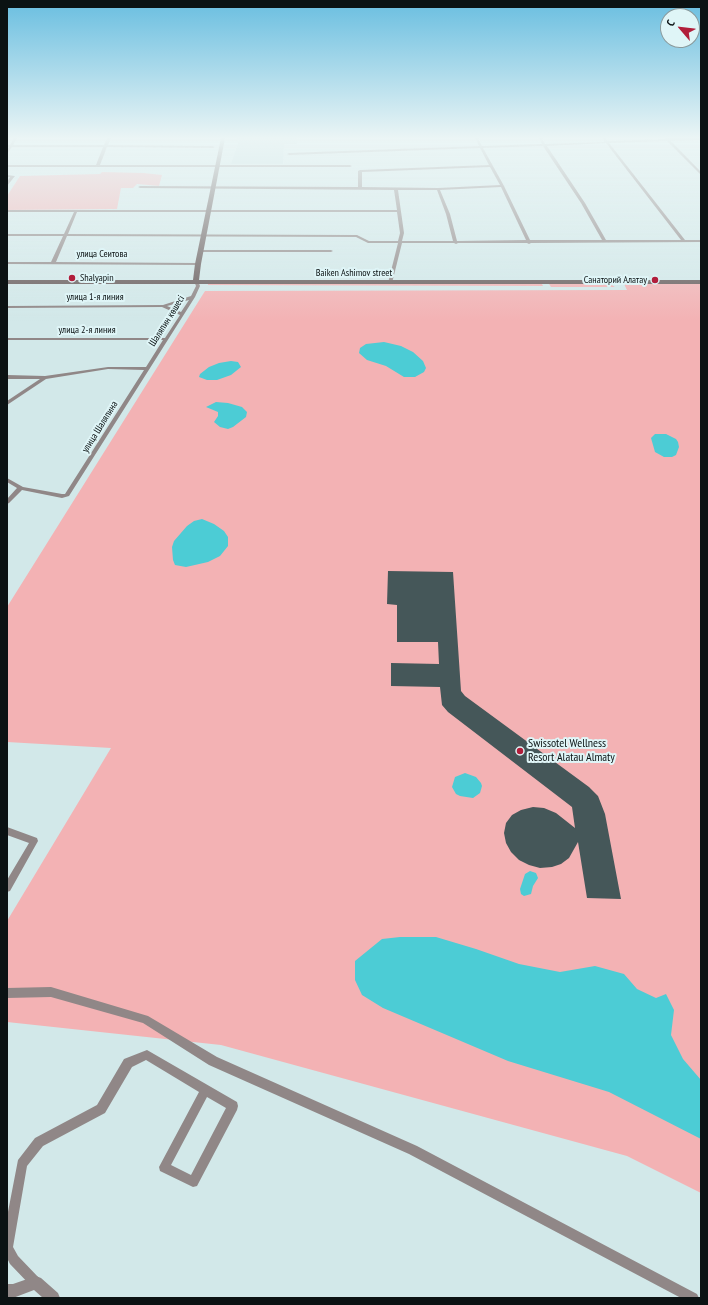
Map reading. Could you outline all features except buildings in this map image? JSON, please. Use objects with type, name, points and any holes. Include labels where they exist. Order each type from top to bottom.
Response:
[{"type":"main road","points":[[196,282],[198,264],[211,199]]},
{"type":"main road","points":[[198,264],[201,275],[204,277],[243,282]]},
{"type":"main road","name":"Baiken Ashimov street","points":[[7,282],[701,282]]},
{"type":"street","points":[[390,283],[402,233],[397,199]]},
{"type":"street","points":[[442,199],[456,243]]},
{"type":"street","points":[[508,199],[529,243]]},
{"type":"street","points":[[580,199],[605,241]]},
{"type":"street","points":[[651,199],[684,241]]},
{"type":"street","points":[[7,211],[399,211]]},
{"type":"street","points":[[53,263],[76,211]]},
{"type":"street","points":[[7,235],[357,236],[368,242],[456,243],[701,241]]},
{"type":"street","points":[[201,251],[331,251]]},
{"type":"street","name":"улица Сеитова","points":[[7,263],[198,264]]},
{"type":"street","name":"Шаляпин көшесі","points":[[147,369],[193,297],[198,286],[196,282]]},
{"type":"street","points":[[163,306],[193,297]]},
{"type":"street","name":"улица 1-я линия","points":[[7,306],[163,306],[182,314]]},
{"type":"street","name":"улица 2-я линия","points":[[7,339],[166,339]]},
{"type":"street","points":[[7,377],[45,378],[108,368],[147,369]]},
{"type":"street","name":"улица Шаляпина","points":[[21,488],[62,496],[67,495],[147,369]]},
{"type":"street","points":[[7,403],[45,378]]},
{"type":"street","points":[[7,480],[21,488],[7,502]]},
{"type":"street","points":[[7,831],[34,841],[7,888]]},
{"type":"street","points":[[7,993],[52,992],[145,1019],[213,1061],[413,1150],[692,1298]]},
{"type":"street","points":[[53,1298],[14,1260],[7,1247],[22,1164],[39,1142],[101,1109],[128,1062],[147,1054],[233,1106],[193,1182],[164,1167],[205,1090]]},
{"type":"street","points":[[7,1291],[12,1291],[36,1283]]},
{"type":"shaded area","points":[[7,199],[119,199],[117,209],[7,210]]},
{"type":"shaded area","points":[[542,284],[543,286],[208,285]]},
{"type":"shaded area","points":[[549,284],[610,284],[615,287],[551,287]]},
{"type":"shaded area","points":[[624,284],[701,284],[701,1193],[627,1156],[221,1045],[7,1022],[7,921],[111,748],[7,742],[7,607],[205,291],[627,290]]},
{"type":"water","points":[[384,342],[401,346],[413,352],[423,361],[426,368],[424,372],[415,377],[404,377],[386,366],[367,360],[359,353],[360,348],[366,344]]},
{"type":"water","points":[[231,361],[238,362],[241,367],[231,375],[217,380],[207,380],[199,377],[200,374],[209,367],[219,363]]},
{"type":"water","points":[[216,402],[228,403],[242,407],[247,412],[246,417],[228,429],[220,427],[214,422],[218,416],[218,412],[206,407]]},
{"type":"water","points":[[655,434],[666,434],[676,439],[679,447],[676,455],[672,457],[664,457],[655,452],[651,438]]},
{"type":"water","points":[[202,519],[214,524],[224,531],[228,537],[228,546],[220,556],[208,562],[186,567],[175,565],[172,547],[174,541],[187,526],[194,521]]},
{"type":"water","points":[[465,773],[476,777],[482,786],[480,793],[473,798],[456,794],[452,787],[455,777]]},
{"type":"water","points":[[530,871],[536,873],[538,878],[533,886],[531,894],[524,896],[521,894],[520,889],[525,874]]},
{"type":"water","points":[[400,937],[436,937],[519,964],[560,972],[595,966],[624,974],[637,989],[656,998],[666,994],[674,1010],[671,1035],[683,1059],[701,1080],[701,1139],[609,1092],[508,1061],[383,1008],[362,995],[355,980],[355,961],[382,939]]},
{"type":"place","name":"Shalyapin","points":[[72,278]]},
{"type":"place","name":"Санаторий Алатау","points":[[655,280]]},
{"type":"place","name":"Swissotel Wellness Resort Alatau Almaty","points":[[520,751]]}]
